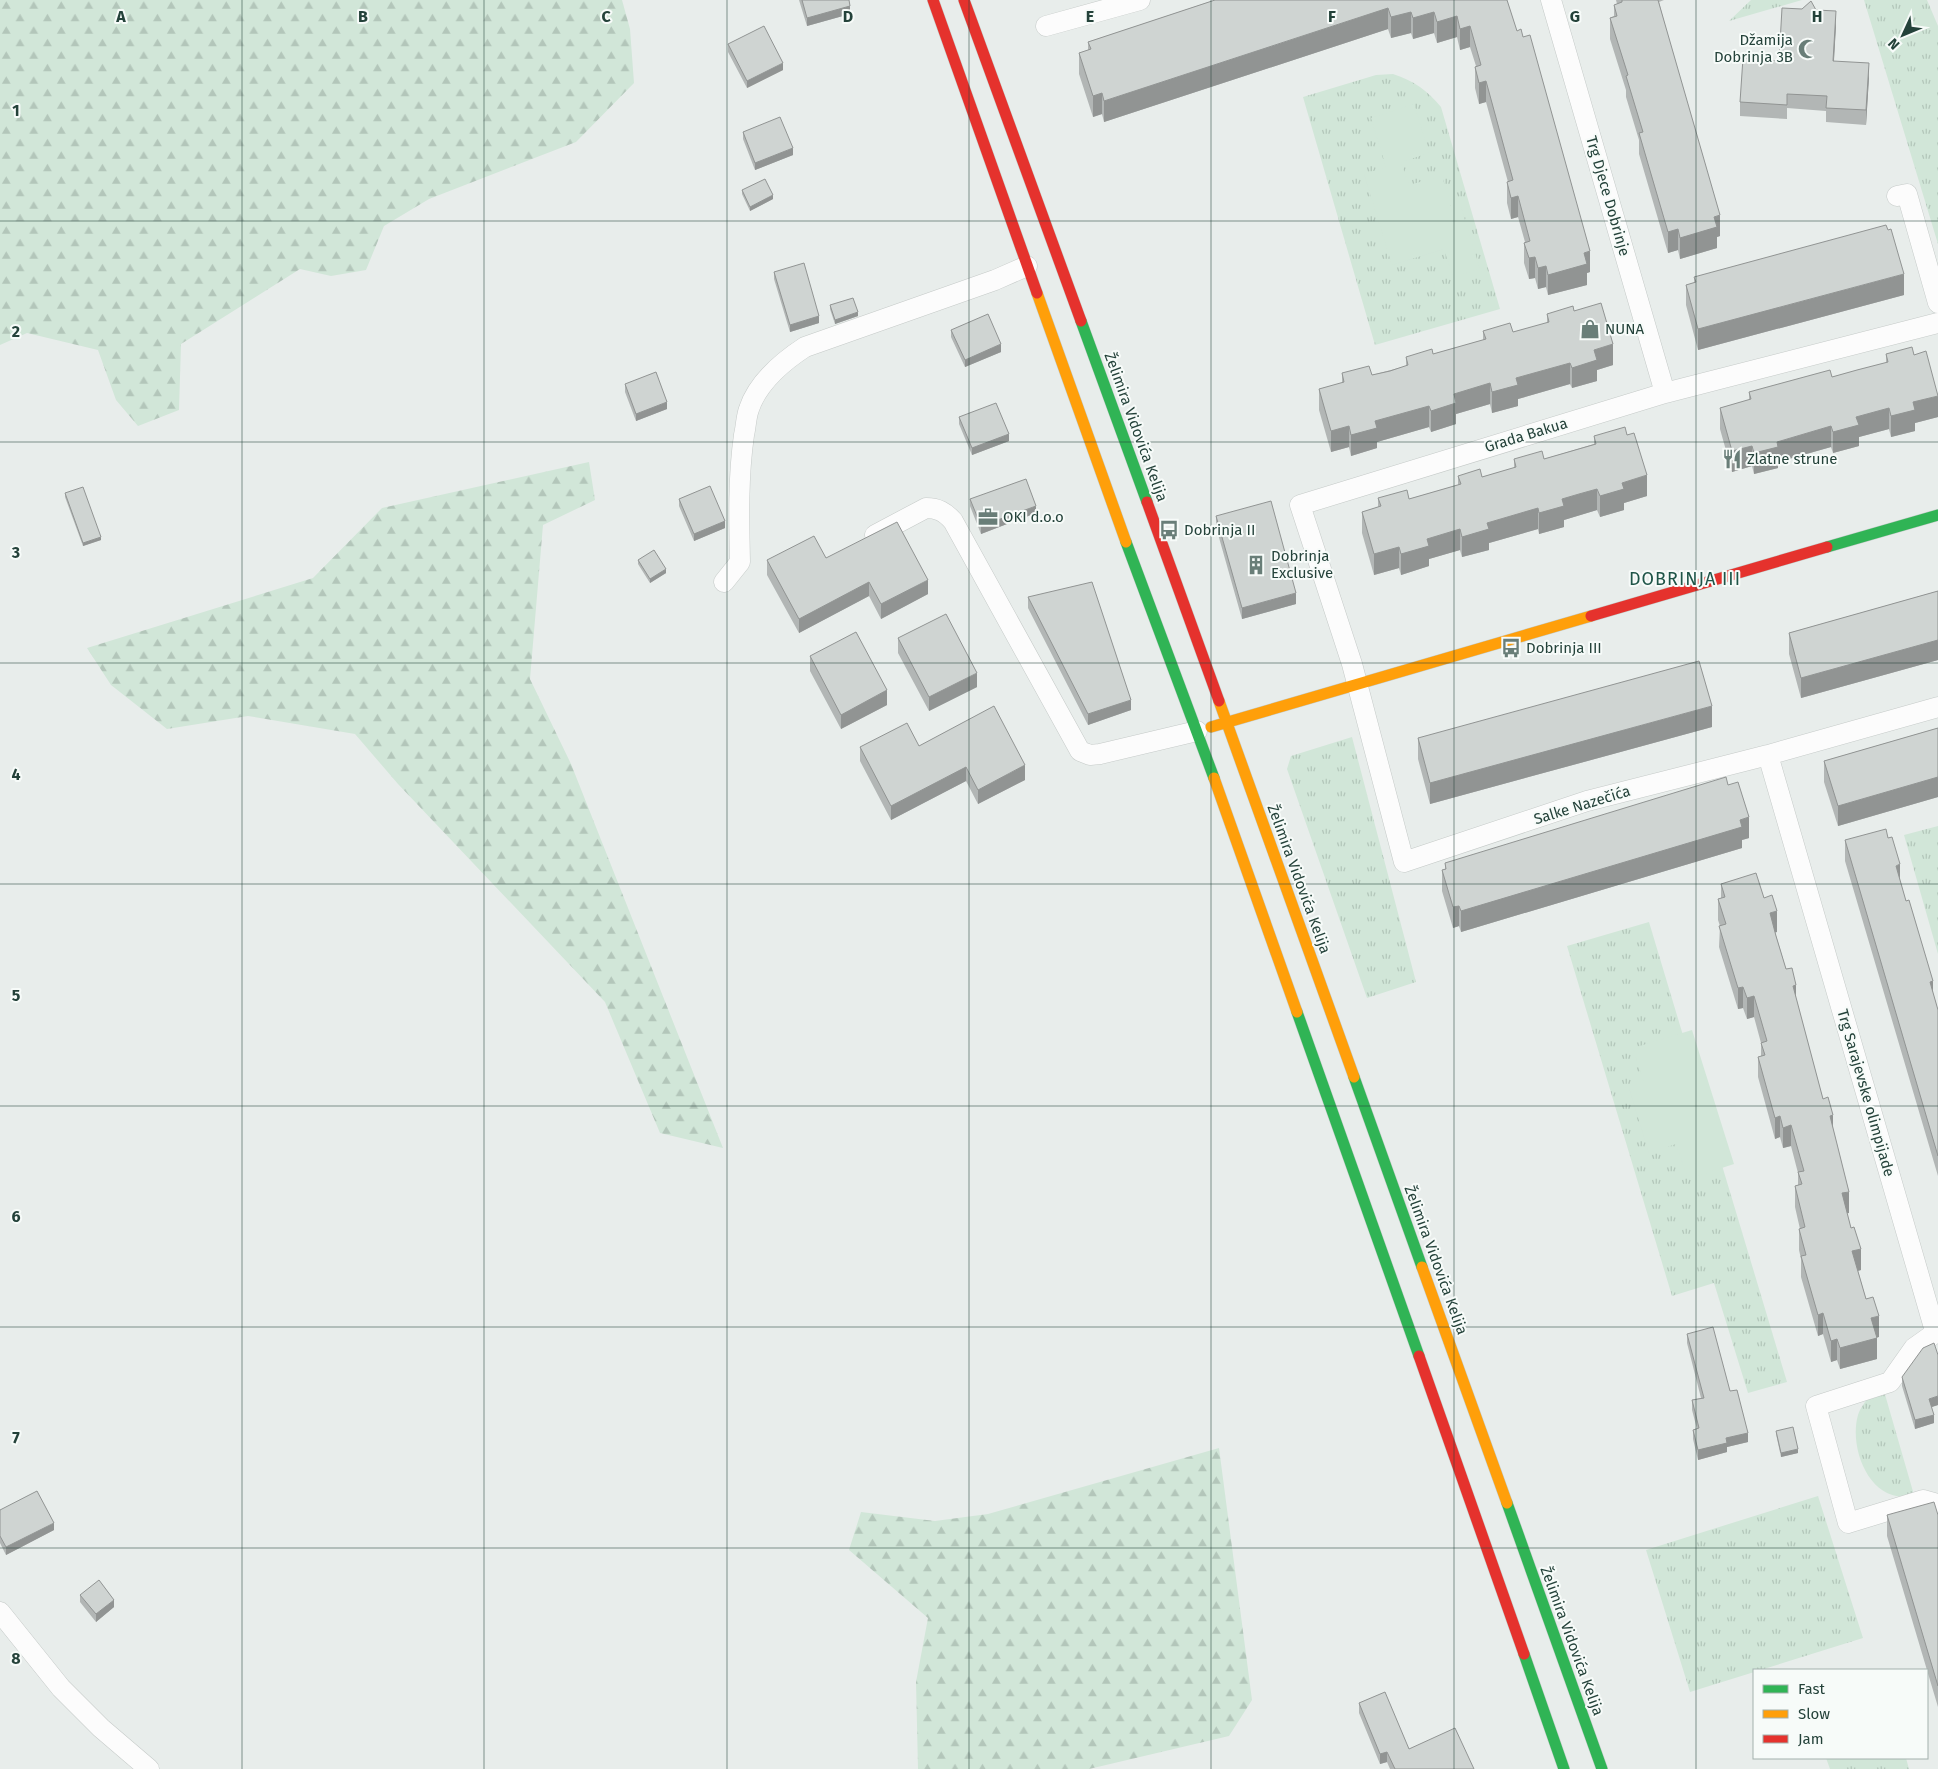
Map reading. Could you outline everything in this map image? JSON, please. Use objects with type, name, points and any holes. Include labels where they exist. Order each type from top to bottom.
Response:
[{"type":"main road","points":[[932,0],[1111,502],[1197,731],[1564,1769]]},
{"type":"main road","name":"Želimira Vidovića Kelija","points":[[964,0],[1228,722],[1602,1769]]},
{"type":"main road","points":[[1197,731],[1358,686],[1720,576],[1938,515]]},
{"type":"street","points":[[1046,26],[1140,0]]},
{"type":"street","name":"Trg Djece Dobrinje","points":[[1550,0],[1665,393]]},
{"type":"street","points":[[1896,196],[1907,194],[1938,302]]},
{"type":"street","points":[[724,582],[740,562],[738,498],[749,408],[763,383],[785,361],[805,347],[995,280],[1027,266]]},
{"type":"street","name":"Grada Bakua","points":[[1358,686],[1300,505],[1665,393],[1938,323]]},
{"type":"street","points":[[860,542],[926,508],[936,508],[946,513],[953,521],[1080,751],[1090,755],[1100,754],[1197,731]]},
{"type":"street","name":"Salke Nazečića","points":[[1358,686],[1404,862],[1587,801],[1768,755],[1938,707]]},
{"type":"street","name":"Trg Sarajevske olimpijade","points":[[1768,755],[1937,1331],[1914,1348],[1890,1382],[1816,1406],[1848,1522],[1923,1500],[1938,1504]]},
{"type":"street","points":[[0,1612],[61,1688],[101,1728],[147,1768]]},
{"type":"green space","points":[[0,0],[622,0],[630,29],[634,83],[576,142],[429,199],[384,226],[366,270],[331,276],[300,269],[181,344],[179,410],[138,426],[116,400],[98,350],[27,333],[0,345]]},
{"type":"green space","points":[[1751,0],[1802,0],[1729,21]]},
{"type":"green space","points":[[1864,0],[1927,0],[1938,26],[1938,244]]},
{"type":"green space","points":[[1393,74],[1420,87],[1441,107],[1500,309],[1375,345],[1303,97],[1376,75]]},
{"type":"green space","points":[[1414,104],[1429,153],[1401,162],[1409,185],[1442,176],[1452,210],[1461,207],[1480,269],[1453,277],[1444,249],[1392,265],[1364,174],[1386,167],[1371,118]]},
{"type":"green space","points":[[589,462],[595,500],[543,525],[530,679],[571,764],[723,1148],[660,1133],[605,1002],[398,784],[355,734],[248,716],[167,729],[111,685],[87,648],[313,578],[382,508]]},
{"type":"green space","points":[[1352,737],[1416,982],[1367,998],[1287,769],[1291,756]]},
{"type":"green space","points":[[1938,826],[1938,954],[1904,835]]},
{"type":"green space","points":[[1649,922],[1787,1382],[1748,1393],[1714,1283],[1672,1296],[1567,946]]},
{"type":"green space","points":[[1692,1030],[1734,1164],[1688,1179],[1676,1144],[1649,1153],[1629,1088],[1644,1083],[1633,1048]]},
{"type":"green space","points":[[1884,1391],[1914,1495],[1899,1496],[1886,1492],[1875,1484],[1866,1473],[1860,1459],[1856,1429],[1858,1415],[1870,1395]]},
{"type":"green space","points":[[1219,1448],[1252,1700],[1229,1736],[1089,1769],[918,1769],[916,1682],[928,1618],[849,1550],[861,1512],[935,1521],[988,1514]]},
{"type":"green space","points":[[1818,1496],[1863,1638],[1764,1669],[1753,1669],[1753,1672],[1690,1692],[1646,1550]]},
{"type":"green space","points":[[1826,1759],[1906,1759],[1909,1769],[1830,1769]]},
{"type":"building","points":[[802,0],[849,0],[850,6],[807,18]]},
{"type":"building","points":[[1215,0],[1507,0],[1517,31],[1521,29],[1523,37],[1530,35],[1590,251],[1584,253],[1587,264],[1548,275],[1546,266],[1538,268],[1535,257],[1529,258],[1524,243],[1530,241],[1518,196],[1511,198],[1507,182],[1513,180],[1486,81],[1479,83],[1475,67],[1481,65],[1470,26],[1460,29],[1457,16],[1437,22],[1434,12],[1413,18],[1411,12],[1391,17],[1388,8],[1104,101],[1102,93],[1093,96],[1079,53],[1091,49],[1088,42]]},
{"type":"building","points":[[1622,0],[1658,0],[1720,215],[1714,217],[1717,227],[1680,238],[1678,229],[1668,232],[1639,133],[1643,132],[1626,76],[1628,75],[1610,18],[1617,16],[1614,5],[1622,2]]},
{"type":"building","name":"Džamija Dobrinja 3B","points":[[1811,1],[1816,10],[1836,11],[1833,61],[1869,63],[1866,110],[1826,108],[1827,96],[1787,94],[1787,105],[1740,102],[1743,58],[1779,61],[1782,8],[1802,9]]},
{"type":"building","points":[[764,26],[783,63],[747,81],[728,44]]},
{"type":"building","points":[[780,117],[793,148],[755,163],[743,132]]},
{"type":"building","points":[[765,179],[773,195],[750,207],[742,190]]},
{"type":"building","points":[[1886,225],[1888,230],[1891,229],[1904,274],[1698,329],[1686,285],[1696,282],[1694,277]]},
{"type":"building","points":[[804,263],[819,316],[790,325],[774,272]]},
{"type":"building","points":[[853,298],[858,312],[835,320],[830,305]]},
{"type":"building","points":[[1601,303],[1613,344],[1594,350],[1597,360],[1572,368],[1570,363],[1516,378],[1518,385],[1492,392],[1490,383],[1454,394],[1456,403],[1431,411],[1429,406],[1375,421],[1377,428],[1351,435],[1349,426],[1331,431],[1319,389],[1344,382],[1342,373],[1369,366],[1372,375],[1390,371],[1408,365],[1406,357],[1432,349],[1433,354],[1486,339],[1483,331],[1510,323],[1513,332],[1549,322],[1547,314],[1573,306],[1574,311]]},
{"type":"building","points":[[988,314],[1001,344],[965,360],[951,330]]},
{"type":"building","points":[[1912,347],[1914,355],[1926,351],[1938,396],[1913,402],[1915,410],[1891,416],[1889,408],[1856,417],[1859,425],[1833,432],[1831,426],[1777,442],[1778,447],[1754,453],[1752,446],[1732,451],[1720,408],[1751,399],[1749,392],[1830,370],[1832,377],[1888,362],[1886,354]]},
{"type":"building","points":[[656,372],[667,402],[636,414],[625,384]]},
{"type":"building","points":[[996,403],[1009,434],[972,448],[959,417]]},
{"type":"building","points":[[1625,427],[1627,435],[1634,433],[1647,475],[1622,483],[1624,489],[1600,496],[1597,489],[1562,499],[1564,506],[1539,513],[1538,508],[1487,523],[1489,529],[1462,537],[1460,529],[1427,539],[1429,546],[1401,554],[1399,547],[1374,554],[1362,512],[1381,506],[1378,498],[1407,490],[1409,499],[1461,484],[1458,476],[1480,469],[1482,477],[1516,467],[1514,459],[1542,451],[1544,459],[1596,444],[1594,436]]},
{"type":"building","points":[[1026,479],[1036,506],[981,526],[970,499]]},
{"type":"building","points":[[710,486],[725,521],[694,534],[679,499]]},
{"type":"building","points":[[83,487],[101,537],[83,543],[65,493]]},
{"type":"building","name":"Dobrinja Exclusive","points":[[1271,501],[1296,593],[1242,608],[1216,516]]},
{"type":"building","points":[[897,522],[928,580],[881,604],[869,582],[799,619],[767,560],[814,536],[826,558]]},
{"type":"building","points":[[654,550],[666,569],[650,579],[638,560]]},
{"type":"building","points":[[1092,582],[1131,700],[1088,714],[1028,597]]},
{"type":"building","points":[[1938,591],[1938,640],[1801,678],[1789,633]]},
{"type":"building","points":[[946,614],[977,673],[929,697],[898,638]]},
{"type":"building","points":[[856,632],[887,690],[841,715],[810,656]]},
{"type":"building","points":[[1699,661],[1712,706],[1430,783],[1418,738]]},
{"type":"building","points":[[994,706],[1025,765],[978,790],[966,767],[891,806],[860,747],[907,723],[919,746]]},
{"type":"building","points":[[1938,728],[1938,777],[1838,806],[1824,761]]},
{"type":"building","points":[[1726,777],[1728,785],[1738,782],[1749,817],[1740,820],[1742,827],[1461,911],[1459,906],[1453,907],[1442,870],[1446,869],[1445,863]]},
{"type":"building","points":[[1886,829],[1888,838],[1892,837],[1900,864],[1896,866],[1906,901],[1909,900],[1933,981],[1930,982],[1938,1010],[1938,1156],[1845,840]]},
{"type":"building","points":[[1756,873],[1764,898],[1772,895],[1777,911],[1770,913],[1776,936],[1786,969],[1792,968],[1796,985],[1793,986],[1823,1099],[1828,1097],[1833,1115],[1830,1116],[1849,1192],[1842,1193],[1851,1228],[1854,1227],[1861,1249],[1852,1251],[1866,1299],[1873,1297],[1879,1316],[1871,1318],[1877,1338],[1840,1348],[1837,1339],[1831,1341],[1823,1313],[1818,1315],[1801,1256],[1806,1255],[1799,1229],[1805,1227],[1795,1186],[1802,1184],[1798,1172],[1804,1171],[1791,1125],[1783,1128],[1780,1116],[1775,1118],[1758,1057],[1765,1055],[1761,1043],[1767,1041],[1754,996],[1747,998],[1743,987],[1738,988],[1719,926],[1726,924],[1718,899],[1725,897],[1721,884]]},
{"type":"building","points":[[1713,1327],[1730,1391],[1737,1390],[1748,1433],[1726,1438],[1727,1443],[1698,1450],[1693,1430],[1699,1428],[1692,1400],[1704,1398],[1687,1334]]},
{"type":"building","points":[[1934,1343],[1938,1355],[1938,1396],[1929,1399],[1934,1415],[1915,1420],[1902,1377],[1923,1348]]},
{"type":"building","points":[[1793,1427],[1798,1449],[1781,1453],[1776,1431]]},
{"type":"building","points":[[37,1491],[54,1523],[6,1547],[0,1536],[0,1510]]},
{"type":"building","points":[[1934,1502],[1938,1515],[1938,1686],[1887,1515]]},
{"type":"building","points":[[99,1580],[114,1600],[96,1614],[80,1595]]},
{"type":"building","points":[[1385,1692],[1409,1749],[1455,1728],[1474,1769],[1395,1769],[1387,1752],[1380,1754],[1359,1703]]},
{"type":"traffic: fast","points":[[1081,321],[1147,502]]},
{"type":"traffic: fast","points":[[1827,547],[1938,515]]},
{"type":"traffic: fast","points":[[1126,542],[1214,778]]},
{"type":"traffic: fast","points":[[1297,1012],[1419,1356]]},
{"type":"traffic: fast","points":[[1354,1077],[1422,1267]]},
{"type":"traffic: fast","points":[[1507,1503],[1602,1769]]},
{"type":"traffic: fast","points":[[1524,1654],[1564,1769]]},
{"type":"traffic: slow","points":[[1037,293],[1126,542]]},
{"type":"traffic: slow","points":[[1211,727],[1591,616]]},
{"type":"traffic: slow","points":[[1219,701],[1354,1077]]},
{"type":"traffic: slow","points":[[1214,778],[1297,1012]]},
{"type":"traffic: slow","points":[[1422,1267],[1507,1503]]},
{"type":"traffic: jam","points":[[933,0],[1037,293]]},
{"type":"traffic: jam","points":[[964,0],[1081,321]]},
{"type":"traffic: jam","points":[[1147,502],[1219,701]]},
{"type":"traffic: jam","points":[[1591,616],[1827,547]]},
{"type":"traffic: jam","points":[[1419,1356],[1524,1654]]},
{"type":"place","name":"Džamija Dobrinja 3B","points":[[1808,49]]},
{"type":"place","name":"NUNA","points":[[1590,329]]},
{"type":"place","name":"Zlatne strune","points":[[1732,459]]},
{"type":"place","name":"OKI d.o.o","points":[[988,517]]},
{"type":"place","name":"Dobrinja II","points":[[1169,530]]},
{"type":"place","name":"Dobrinja Exclusive","points":[[1256,565]]},
{"type":"place","name":"Dobrinja III","points":[[1511,648]]},
{"type":"district","name":"DOBRINJA III","points":[[1685,579]]}]
